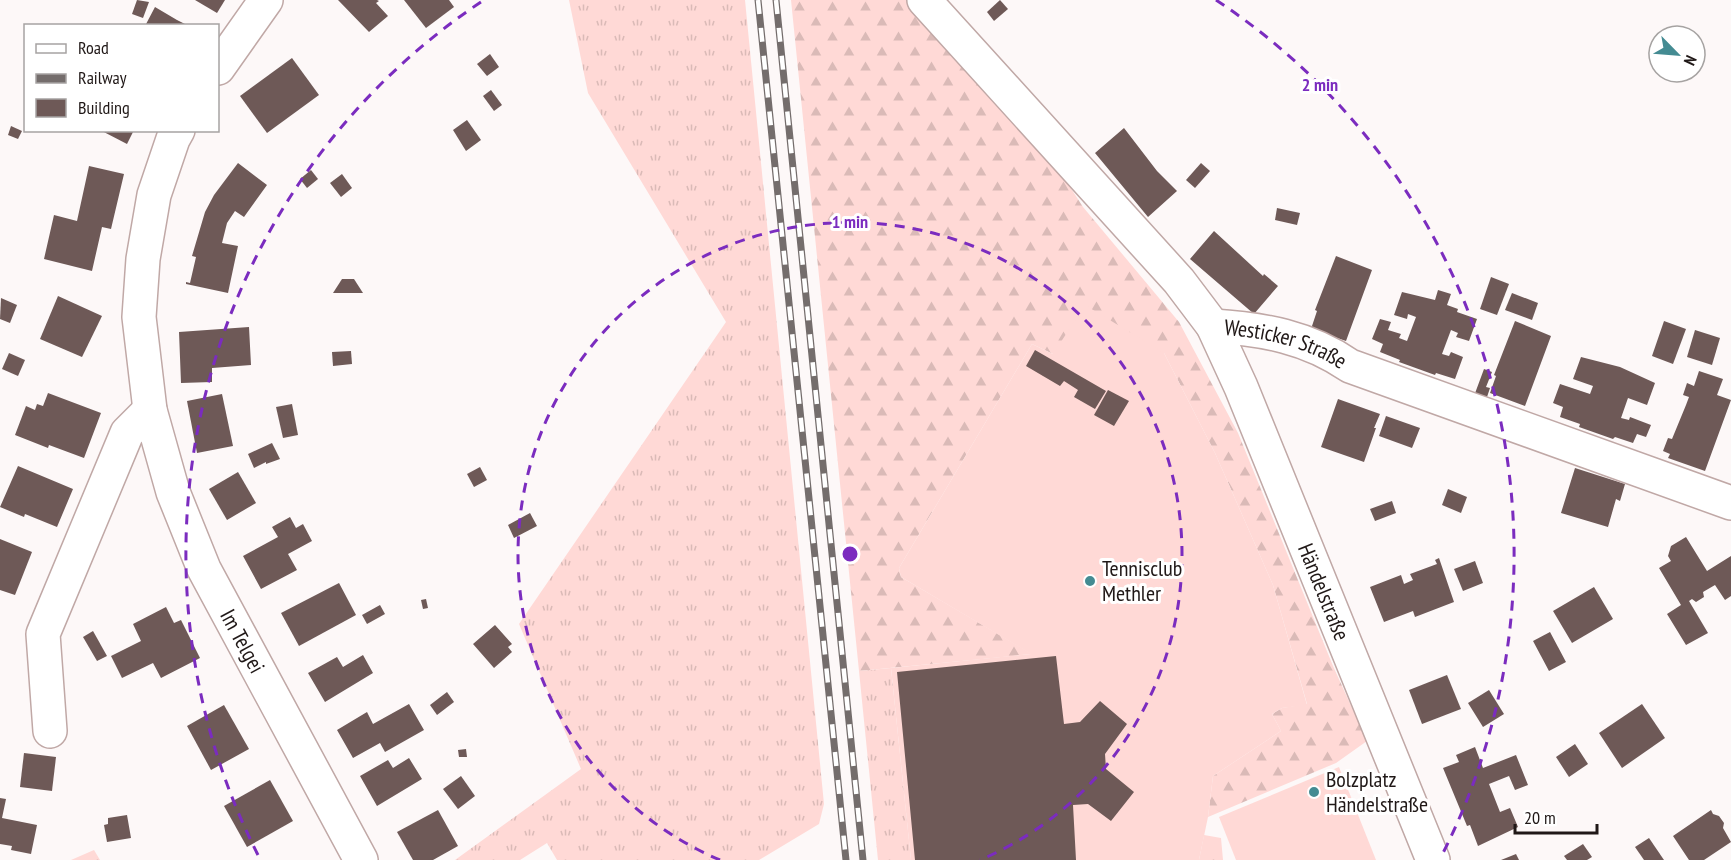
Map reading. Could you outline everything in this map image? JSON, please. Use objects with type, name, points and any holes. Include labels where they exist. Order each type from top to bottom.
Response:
[{"type":"street","points":[[219,67],[266,0]]},
{"type":"street","name":"Westicker Straße","points":[[924,0],[1179,281],[1213,326],[1268,331],[1330,352],[1350,366],[1731,503]]},
{"type":"street","name":"Im Telgei","points":[[177,132],[154,195],[143,259],[139,317],[150,410],[173,492],[204,569],[361,860]]},
{"type":"street","name":"Händelstraße","points":[[1213,326],[1241,387],[1433,860]]},
{"type":"street","points":[[50,731],[43,634],[127,433],[150,410]]},
{"type":"green space","points":[[569,0],[745,0],[824,804],[819,824],[759,860],[557,860],[547,843],[520,860],[455,860],[581,769],[519,624],[726,322],[588,93]]},
{"type":"green space","points":[[791,0],[911,0],[1054,162],[1083,207],[1179,322],[1238,433],[1333,666],[1367,741],[1336,763],[1208,817],[1213,776],[1281,731],[1272,714],[1282,708],[1307,704],[1273,585],[1215,453],[1164,353],[1053,354],[1032,344],[899,568],[901,577],[1032,654],[859,671]]},
{"type":"green space","name":"Tennisclub Methler","points":[[1085,305],[1164,353],[1215,453],[1273,585],[1307,705],[1282,708],[1272,714],[1281,731],[1213,776],[1208,817],[1199,860],[911,860],[891,668],[1031,654],[901,577],[899,568],[1032,344],[1053,354]]},
{"type":"green space","points":[[891,668],[911,860],[878,860],[859,671]]},
{"type":"green space","name":"Bolzplatz Händelstraße","points":[[1339,767],[1376,860],[1236,860],[1219,817]]},
{"type":"green space","points":[[1204,835],[1221,838],[1223,860],[1199,860]]},
{"type":"green space","points":[[94,850],[100,860],[71,860]]},
{"type":"building","points":[[137,0],[149,2],[143,18],[132,14]]},
{"type":"building","points":[[195,0],[225,0],[217,13]]},
{"type":"building","points":[[338,0],[377,0],[379,1],[376,3],[388,16],[369,32]]},
{"type":"building","points":[[404,0],[449,0],[454,7],[426,28]]},
{"type":"building","points":[[1000,0],[1008,9],[994,21],[987,12]]},
{"type":"building","points":[[155,7],[185,24],[146,24]]},
{"type":"building","points":[[490,54],[499,67],[487,76],[477,64]]},
{"type":"building","points":[[292,58],[319,95],[267,133],[240,96]]},
{"type":"building","points":[[491,90],[502,105],[494,111],[483,96]]},
{"type":"building","points":[[467,120],[481,140],[466,151],[453,130]]},
{"type":"building","points":[[11,126],[22,131],[18,139],[8,135]]},
{"type":"building","points":[[1124,128],[1157,171],[1177,191],[1148,217],[1095,153]]},
{"type":"building","points":[[104,132],[133,132],[127,144]]},
{"type":"building","points":[[238,163],[267,185],[244,217],[235,211],[227,223],[222,243],[238,246],[228,293],[186,284],[186,282],[190,283],[196,257],[192,256],[205,212],[214,195]]},
{"type":"building","points":[[1201,163],[1210,171],[1195,188],[1186,180]]},
{"type":"building","points":[[89,166],[124,174],[111,229],[102,227],[92,271],[44,259],[54,215],[77,221]]},
{"type":"building","points":[[311,170],[318,179],[307,188],[300,179]]},
{"type":"building","points":[[342,174],[352,188],[341,197],[330,183]]},
{"type":"building","points":[[1277,208],[1300,213],[1297,225],[1275,220]]},
{"type":"building","points":[[1214,231],[1263,276],[1264,274],[1278,286],[1254,314],[1190,259]]},
{"type":"building","points":[[1336,256],[1372,270],[1346,341],[1311,329],[1317,311],[1315,310]]},
{"type":"building","points":[[1491,277],[1509,284],[1497,315],[1480,309]]},
{"type":"building","points":[[342,279],[354,279],[363,293],[333,293]]},
{"type":"building","points":[[1438,290],[1451,294],[1447,305],[1458,309],[1457,312],[1477,319],[1469,341],[1456,337],[1458,333],[1451,330],[1442,354],[1449,356],[1451,352],[1463,357],[1455,379],[1436,373],[1435,375],[1399,362],[1400,360],[1380,352],[1383,344],[1372,339],[1380,319],[1391,322],[1388,330],[1401,334],[1399,338],[1407,341],[1416,317],[1408,314],[1407,319],[1394,315],[1402,292],[1435,300]]},
{"type":"building","points":[[1512,293],[1538,303],[1532,320],[1505,310]]},
{"type":"building","points":[[58,296],[102,316],[82,357],[40,339]]},
{"type":"building","points":[[1,298],[17,305],[10,323],[0,319]]},
{"type":"building","points":[[1515,321],[1551,336],[1525,406],[1490,393],[1496,376],[1494,375]]},
{"type":"building","points":[[1664,321],[1686,329],[1673,364],[1652,356]]},
{"type":"building","points":[[249,327],[251,365],[212,368],[212,382],[181,383],[179,332]]},
{"type":"building","points":[[1695,330],[1720,338],[1712,365],[1687,357]]},
{"type":"building","points":[[1035,350],[1106,391],[1095,409],[1074,397],[1078,390],[1064,381],[1060,386],[1026,366]]},
{"type":"building","points":[[351,351],[352,364],[333,366],[332,352]]},
{"type":"building","points":[[9,353],[25,360],[18,376],[2,369]]},
{"type":"building","points":[[1581,357],[1620,367],[1655,383],[1647,405],[1628,398],[1621,418],[1629,420],[1630,417],[1651,425],[1646,437],[1637,434],[1633,443],[1615,437],[1613,439],[1579,427],[1580,424],[1560,417],[1563,407],[1553,403],[1560,384],[1590,394],[1593,386],[1573,379]]},
{"type":"building","points":[[1484,369],[1492,372],[1486,387],[1490,388],[1486,400],[1474,396]]},
{"type":"building","points":[[1699,371],[1723,379],[1717,395],[1731,400],[1705,471],[1668,458],[1670,454],[1663,451],[1668,438],[1672,439],[1689,397],[1683,395],[1687,383],[1694,386]]},
{"type":"building","points":[[1108,390],[1129,401],[1114,426],[1094,415]]},
{"type":"building","points":[[48,393],[101,413],[84,458],[49,445],[48,448],[15,435],[26,406],[35,410],[37,404],[43,406]]},
{"type":"building","points":[[222,394],[233,446],[197,453],[187,401]]},
{"type":"building","points":[[1338,399],[1380,414],[1364,462],[1321,447]]},
{"type":"building","points":[[292,404],[298,435],[283,438],[276,407]]},
{"type":"building","points":[[1386,416],[1420,428],[1412,448],[1379,436]]},
{"type":"building","points":[[272,443],[280,459],[254,468],[248,454]]},
{"type":"building","points":[[18,466],[73,489],[57,527],[0,507]]},
{"type":"building","points":[[480,467],[487,480],[474,487],[467,474]]},
{"type":"building","points":[[1575,468],[1625,484],[1620,501],[1616,499],[1608,527],[1561,513]]},
{"type":"building","points":[[238,472],[256,503],[227,520],[209,489]]},
{"type":"building","points":[[1448,489],[1467,497],[1461,513],[1442,505]]},
{"type":"building","points":[[1392,501],[1396,513],[1375,521],[1370,509]]},
{"type":"building","points":[[530,513],[537,526],[514,538],[508,525]]},
{"type":"building","points":[[290,517],[296,528],[303,524],[312,541],[288,554],[297,570],[261,589],[243,556],[278,537],[272,527]]},
{"type":"building","points":[[1686,537],[1707,571],[1731,556],[1731,596],[1725,600],[1715,585],[1703,592],[1704,597],[1696,602],[1692,599],[1689,601],[1708,633],[1686,645],[1667,614],[1681,605],[1659,568],[1671,561],[1668,556],[1671,546]]},
{"type":"building","points":[[0,539],[32,552],[15,595],[0,590]]},
{"type":"building","points":[[1439,558],[1454,602],[1415,617],[1413,611],[1384,622],[1370,587],[1401,575],[1404,584],[1413,580],[1410,574],[1437,564],[1435,560]]},
{"type":"building","points":[[1475,561],[1483,583],[1463,591],[1454,569]]},
{"type":"building","points":[[339,583],[356,615],[299,646],[281,613]]},
{"type":"building","points":[[1594,587],[1613,619],[1572,643],[1553,611]]},
{"type":"building","points":[[426,599],[428,608],[423,609],[421,600]]},
{"type":"building","points":[[380,605],[385,614],[367,624],[362,615]]},
{"type":"building","points":[[166,607],[174,623],[181,620],[200,658],[161,678],[153,663],[122,678],[111,656],[141,641],[133,624]]},
{"type":"building","points":[[495,625],[512,644],[508,647],[512,652],[494,668],[473,644]]},
{"type":"building","points":[[93,631],[107,656],[97,661],[83,637]]},
{"type":"building","points":[[1550,632],[1566,662],[1549,671],[1533,641]]},
{"type":"building","points":[[363,655],[373,673],[325,702],[308,673],[337,657],[343,667]]},
{"type":"building","points":[[1056,656],[1064,724],[1080,722],[1100,701],[1127,724],[1105,754],[1106,769],[1134,792],[1111,821],[1088,804],[1073,805],[1076,860],[915,860],[897,672]]},
{"type":"building","points":[[1447,675],[1461,709],[1422,724],[1409,690]]},
{"type":"building","points":[[1489,690],[1504,714],[1483,727],[1468,703]]},
{"type":"building","points":[[447,692],[454,702],[437,715],[430,705]]},
{"type":"building","points":[[409,704],[424,730],[385,752],[380,743],[353,758],[337,730],[367,712],[373,724]]},
{"type":"building","points":[[1642,704],[1665,738],[1622,768],[1599,733]]},
{"type":"building","points":[[224,705],[249,749],[211,770],[187,726]]},
{"type":"building","points":[[1575,744],[1588,764],[1569,777],[1556,757]]},
{"type":"building","points":[[1475,747],[1483,768],[1516,755],[1528,785],[1515,790],[1509,776],[1489,784],[1500,812],[1510,808],[1518,827],[1478,846],[1470,825],[1467,826],[1443,768],[1459,762],[1456,755]]},
{"type":"building","points":[[466,749],[467,757],[459,757],[458,750]]},
{"type":"building","points":[[24,753],[56,757],[52,791],[20,787]]},
{"type":"building","points":[[409,758],[422,779],[377,806],[360,776],[388,760],[393,768]]},
{"type":"building","points":[[461,776],[475,796],[458,809],[443,789]]},
{"type":"building","points":[[270,780],[293,821],[247,847],[224,806]]},
{"type":"building","points":[[0,798],[6,799],[2,818],[37,825],[31,854],[11,850],[12,846],[0,844]]},
{"type":"building","points":[[438,810],[458,846],[433,860],[413,860],[397,832]]},
{"type":"building","points":[[1711,810],[1724,823],[1723,828],[1731,842],[1704,860],[1689,860],[1673,836]]},
{"type":"building","points":[[127,815],[131,838],[107,842],[104,825],[108,824],[108,818]]},
{"type":"building","points":[[1649,838],[1664,860],[1644,860],[1635,847]]},
{"type":"building","points":[[1583,844],[1592,857],[1587,860],[1567,860],[1564,856]]},
{"type":"building","points":[[1516,854],[1519,860],[1501,860]]},
{"type":"railway","points":[[758,0],[846,860]]},
{"type":"railway","points":[[776,0],[863,860]]},
{"type":"place","name":"Tennisclub Methler","points":[[1090,581]]},
{"type":"place","name":"Bolzplatz Händelstraße","points":[[1314,792]]}]
